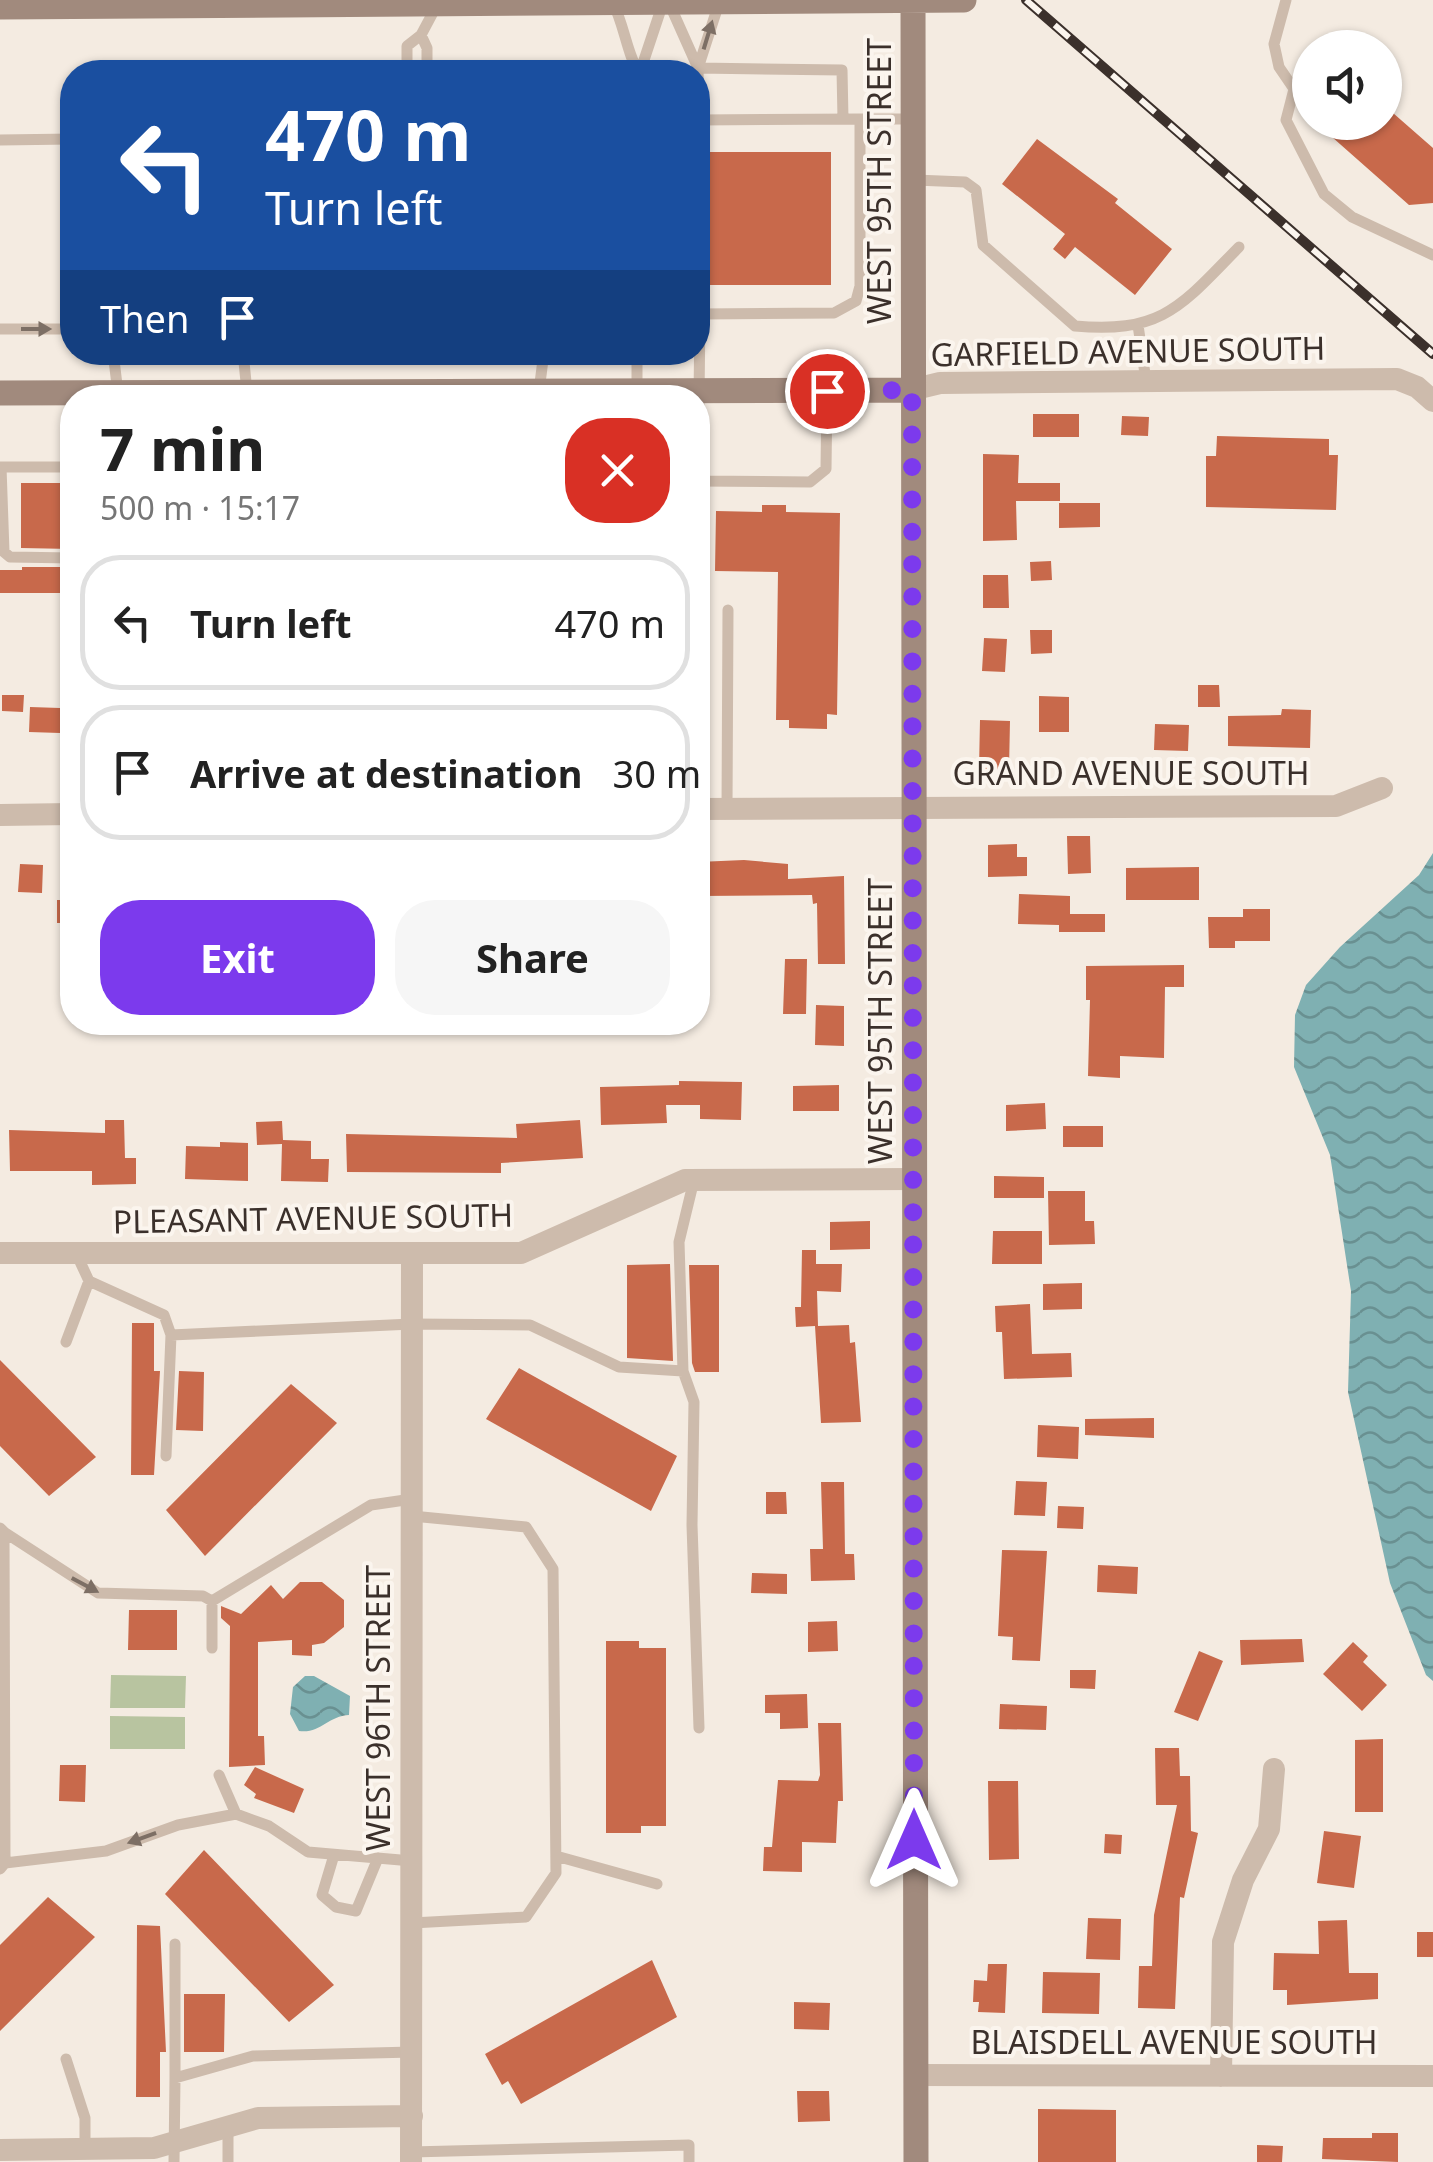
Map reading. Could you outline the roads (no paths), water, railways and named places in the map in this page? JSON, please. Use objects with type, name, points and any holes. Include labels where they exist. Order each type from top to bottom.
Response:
[{"type":"street","points":[[0,7],[964,0]]},
{"type":"street","name":"WEST 95TH STREET","points":[[913,1],[916,2162]]},
{"type":"street","name":"GARFIELD AVENUE SOUTH","points":[[710,391],[912,390],[940,382],[1397,379],[1425,394]]},
{"type":"street","name":"GARFIELD AVENUE SOUTH","points":[[0,393],[60,394]]},
{"type":"street","name":"GRAND AVENUE SOUTH","points":[[710,809],[1336,806],[1382,788]]},
{"type":"street","points":[[0,815],[60,814]]},
{"type":"street","name":"PLEASANT AVENUE SOUTH","points":[[0,1253],[521,1252],[694,1180],[913,1179]]},
{"type":"street","name":"WEST 96TH STREET","points":[[412,1253],[412,2157]]},
{"type":"street","points":[[1221,2076],[1224,1942],[1243,1880],[1270,1829],[1274,1769]]},
{"type":"street","name":"BLAISDELL AVENUE SOUTH","points":[[915,2075],[1433,2076]]},
{"type":"street","points":[[0,2150],[154,2148],[174,2152],[228,2127],[281,2116],[412,2116]]},
{"type":"lane","points":[[1286,0],[1274,44],[1280,67],[1294,90],[1286,120],[1302,157],[1324,194],[1352,216],[1433,255]]},
{"type":"lane","points":[[407,60],[406,46],[422,35],[437,2]]},
{"type":"lane","points":[[701,60],[719,2]]},
{"type":"lane","points":[[613,3],[626,29],[631,60]]},
{"type":"lane","points":[[666,3],[694,60]]},
{"type":"lane","points":[[643,60],[650,29],[666,3]]},
{"type":"lane","points":[[422,35],[427,60]]},
{"type":"lane","points":[[710,68],[842,70],[843,119]]},
{"type":"lane","points":[[710,314],[834,313],[856,301],[860,286],[860,119]]},
{"type":"lane","points":[[710,120],[912,119]]},
{"type":"lane","points":[[0,140],[60,140]]},
{"type":"lane","points":[[912,180],[965,182],[976,190],[982,245],[1075,326],[1138,324],[1172,312],[1239,247]]},
{"type":"lane","points":[[1138,324],[1146,381]]},
{"type":"lane","points":[[0,329],[60,330]]},
{"type":"lane","points":[[710,481],[810,482],[826,469],[827,391]]},
{"type":"lane","points":[[60,467],[1,467],[4,552],[10,557],[60,558]]},
{"type":"lane","points":[[727,808],[728,610]]},
{"type":"lane","points":[[694,1180],[679,1242],[683,1371],[694,1402],[692,1526],[699,1728]]},
{"type":"lane","points":[[76,1253],[89,1281],[164,1315],[170,1336],[166,1456]]},
{"type":"lane","points":[[66,1342],[89,1281]]},
{"type":"lane","points":[[170,1336],[412,1324],[530,1326],[619,1366],[683,1371]]},
{"type":"lane","points":[[212,1601],[370,1505],[412,1507],[526,1528],[553,1568],[556,1874],[526,1917],[412,1922]]},
{"type":"lane","points":[[2,1530],[98,1593],[203,1596],[212,1601]]},
{"type":"lane","points":[[2,1530],[2,1866],[106,1851],[178,1824],[236,1814],[269,1826],[308,1852],[412,1861]]},
{"type":"lane","points":[[212,1601],[212,1648]]},
{"type":"lane","points":[[219,1775],[236,1814]]},
{"type":"lane","points":[[334,1854],[322,1895],[336,1907],[356,1911],[378,1858]]},
{"type":"lane","points":[[556,1856],[657,1884]]},
{"type":"lane","points":[[174,2152],[175,1944]]},
{"type":"lane","points":[[175,2078],[253,2056],[412,2052]]},
{"type":"lane","points":[[66,2058],[85,2118],[85,2150]]},
{"type":"lane","points":[[228,2127],[228,2162]]},
{"type":"lane","points":[[412,2157],[689,2145],[689,2162]]},
{"type":"water","points":[[1433,853],[1433,1681],[1426,1675],[1390,1583],[1348,1392],[1351,1291],[1330,1155],[1294,1067],[1295,1015],[1306,985],[1340,947],[1419,875]]},
{"type":"water","points":[[305,1676],[314,1676],[350,1696],[349,1715],[313,1730],[299,1731],[290,1714],[293,1687]]},
{"type":"railway","points":[[1026,0],[1433,354]]}]
